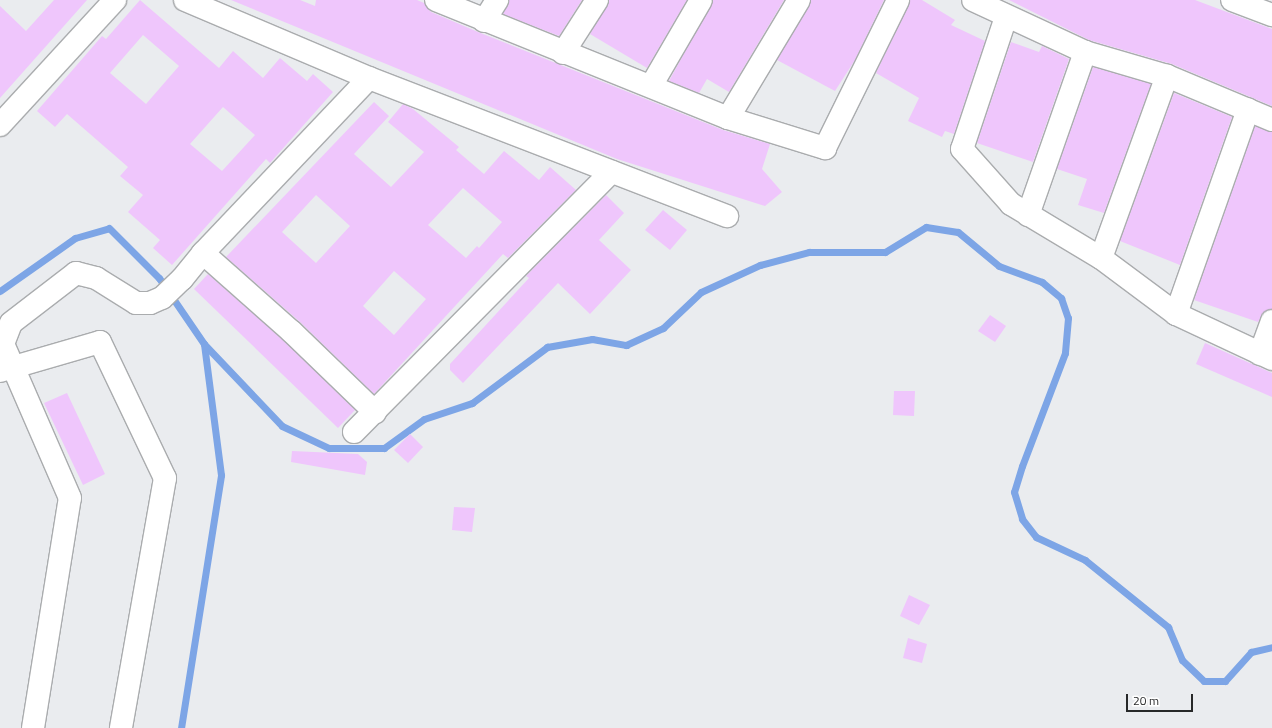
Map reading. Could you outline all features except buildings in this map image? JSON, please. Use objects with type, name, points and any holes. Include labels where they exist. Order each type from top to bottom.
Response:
[{"type":"street","points":[[0,125],[115,0]]},
{"type":"street","points":[[185,0],[369,78],[727,216]]},
{"type":"street","points":[[436,0],[563,53],[651,86],[728,118],[825,148],[898,0]]},
{"type":"street","points":[[484,21],[497,0]]},
{"type":"street","points":[[563,53],[597,0]]},
{"type":"street","points":[[651,86],[701,0]]},
{"type":"street","points":[[728,118],[799,0]]},
{"type":"street","points":[[972,0],[1006,18],[1086,52],[1167,76],[1272,120]]},
{"type":"street","points":[[1232,0],[1272,15]]},
{"type":"street","points":[[1006,18],[962,150],[1011,204],[1101,258],[1176,314],[1266,357],[1272,321]]},
{"type":"street","points":[[1028,215],[1086,52]]},
{"type":"street","points":[[1101,258],[1167,76]]},
{"type":"street","points":[[33,728],[70,498],[6,369],[3,344],[11,323],[76,272],[96,278],[136,303],[150,303],[162,298],[182,279],[203,253],[369,78]]},
{"type":"street","points":[[1176,314],[1248,109]]},
{"type":"street","points":[[354,432],[611,172]]},
{"type":"street","points":[[203,253],[291,331],[375,412]]},
{"type":"street","points":[[6,369],[100,342],[165,478],[121,728]]},
{"type":"waterway","points":[[0,291],[75,238],[109,228],[159,278],[204,344],[282,426],[329,448],[384,448],[424,419],[472,403],[547,347],[592,339],[626,345],[663,328],[701,292],[760,265],[809,252],[885,252],[926,227],[958,232],[999,266],[1042,282],[1061,298],[1068,318],[1065,353],[1022,466],[1014,492],[1022,519],[1036,537],[1085,560],[1168,627],[1182,660],[1204,681],[1225,681],[1251,652],[1272,647]]},
{"type":"waterway","points":[[181,728],[221,475],[204,344]]}]
